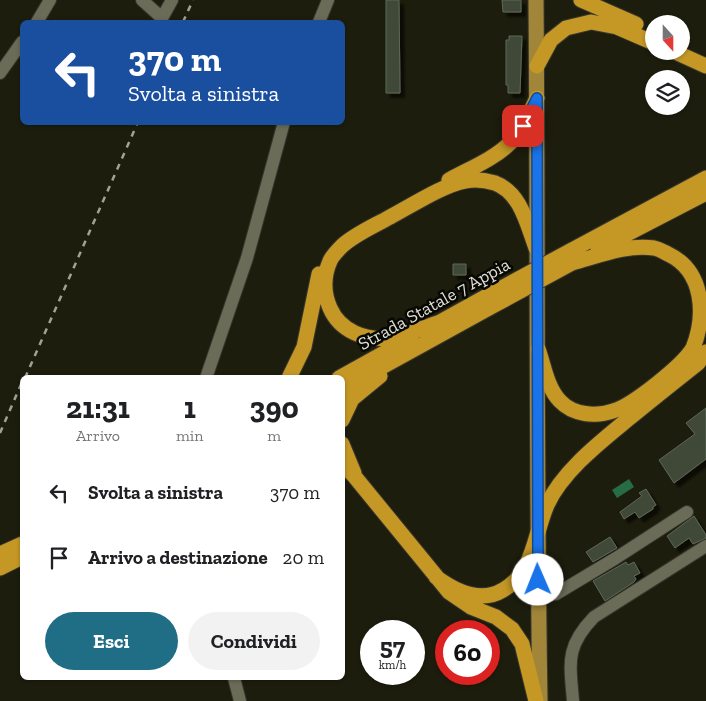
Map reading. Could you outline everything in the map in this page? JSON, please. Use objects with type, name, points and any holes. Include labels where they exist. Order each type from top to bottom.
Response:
[{"type":"highway","points":[[581,0],[645,28]]},
{"type":"highway","points":[[537,66],[550,40],[566,28],[592,22],[617,27],[645,39]]},
{"type":"highway","points":[[690,48],[706,55]]},
{"type":"highway","points":[[690,59],[706,66]]},
{"type":"highway","points":[[291,375],[304,347],[317,278],[326,257],[338,242],[355,230],[494,155],[510,143],[523,126],[537,98]]},
{"type":"highway","points":[[440,322],[390,338],[363,337],[346,329],[333,316],[326,298],[324,279],[331,260],[342,246],[358,234],[446,188],[464,181],[481,180],[496,184],[509,191],[518,203],[536,248]]},
{"type":"highway","name":"Strada Statale 7 Appia","points":[[345,387],[409,352],[488,302],[703,182]]},
{"type":"highway","points":[[538,348],[550,385],[560,401],[575,411],[593,415],[614,411],[643,394],[673,370],[693,348],[704,323],[703,299],[695,276],[677,258],[655,248],[627,248],[571,257]]},
{"type":"highway","name":"Strada Statale 7 Appia","points":[[344,375],[440,322],[488,302]]},
{"type":"highway","points":[[345,414],[352,399],[409,352]]},
{"type":"highway","points":[[436,578],[464,594],[484,596],[502,591],[519,578],[528,562],[537,531],[548,504],[568,474],[595,447],[698,363],[706,352]]},
{"type":"highway","points":[[345,451],[356,477]]},
{"type":"highway","points":[[345,466],[449,592],[459,600],[496,617],[512,629],[522,644],[536,701]]},
{"type":"highway","points":[[0,554],[20,545]]},
{"type":"highway","points":[[0,568],[20,558]]},
{"type":"main road","points":[[536,0],[537,531],[540,701]]},
{"type":"street","points":[[38,20],[50,0]]},
{"type":"street","points":[[142,0],[162,18],[172,0]]},
{"type":"street","points":[[320,20],[328,0]]},
{"type":"street","points":[[0,73],[20,45]]},
{"type":"street","points":[[207,375],[247,258],[283,125]]},
{"type":"street","points":[[538,596],[556,594],[687,512]]},
{"type":"street","points":[[573,701],[570,663],[573,646],[582,630],[594,617],[706,546]]},
{"type":"street","points":[[235,680],[240,701]]},
{"type":"shaded area","points":[[629,479],[634,487],[617,498],[612,490]]},
{"type":"building","points":[[386,0],[399,0],[400,93],[386,93]]},
{"type":"building","points":[[502,0],[521,0],[521,12],[503,12]]},
{"type":"building","points":[[509,36],[522,36],[520,93],[508,93],[508,85],[506,85],[506,40],[509,40]]},
{"type":"building","points":[[453,264],[466,264],[466,275],[453,275]]},
{"type":"building","points":[[706,408],[706,459],[674,483],[659,460],[695,434],[686,423]]},
{"type":"building","points":[[646,489],[656,505],[639,518],[635,512],[624,519],[620,512],[642,496],[639,493]]},
{"type":"building","points":[[694,516],[706,538],[693,544],[689,538],[675,548],[667,536]]},
{"type":"building","points":[[610,537],[617,548],[593,562],[586,552]]},
{"type":"building","points":[[626,562],[628,565],[634,562],[640,573],[634,576],[636,579],[634,582],[605,601],[593,581]]},
{"type":"railway","points":[[184,20],[193,0]]},
{"type":"railway","points":[[26,375],[137,125]]},
{"type":"railway","points":[[0,433],[20,387]]},
{"type":"route","points":[[523,126],[537,98],[538,580]]}]
